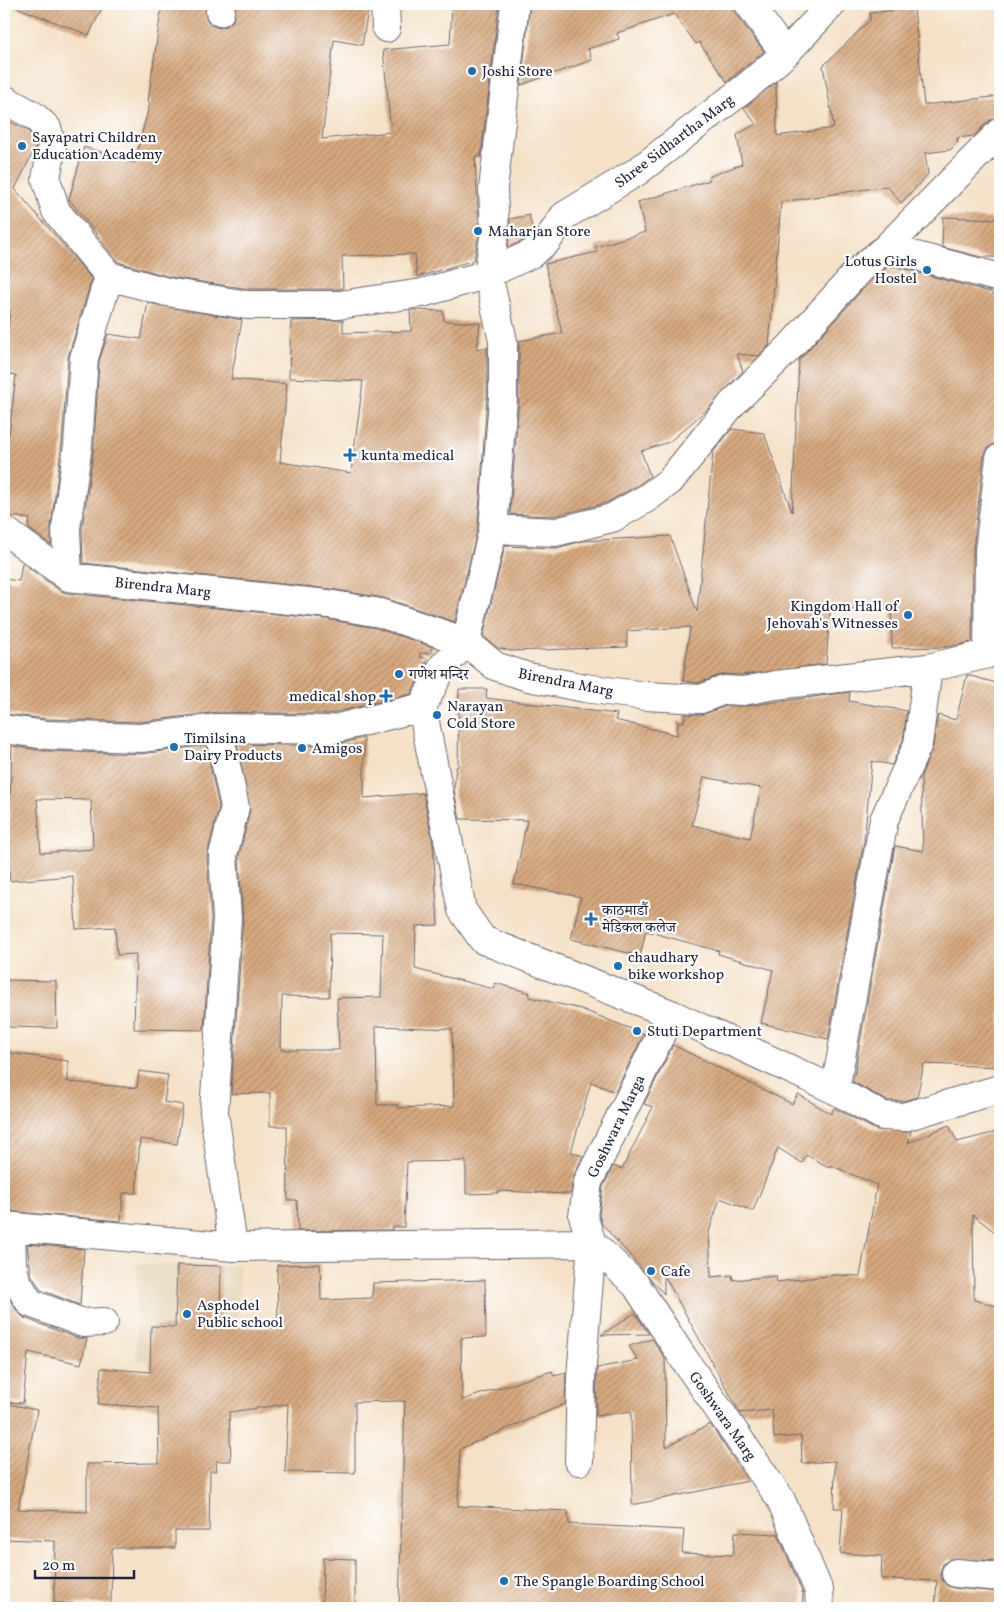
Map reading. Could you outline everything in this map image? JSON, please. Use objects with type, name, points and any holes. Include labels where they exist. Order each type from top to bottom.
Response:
[{"type":"street","points":[[514,4],[493,188],[496,232],[488,274],[503,341],[503,398],[493,529],[466,642],[443,666],[422,706],[462,910],[483,940],[671,1014],[835,1090],[883,1116],[904,1117],[1000,1089]]},
{"type":"street","points":[[749,4],[785,54]]},
{"type":"street","name":"Shree Sidhartha Marg","points":[[109,276],[168,292],[248,305],[339,305],[422,294],[488,274],[531,254],[546,241],[564,216],[638,172],[703,122],[785,54],[832,4]]},
{"type":"street","points":[[4,99],[34,116],[47,128],[52,146],[46,178],[56,211],[109,276],[84,358],[78,445],[66,528],[68,577]]},
{"type":"street","points":[[493,529],[556,532],[612,518],[647,498],[670,481],[732,404],[789,348],[859,270],[886,248],[1000,132]]},
{"type":"street","points":[[886,248],[1000,278]]},
{"type":"street","points":[[994,648],[989,550],[1000,458]]},
{"type":"street","points":[[4,530],[68,577]]},
{"type":"street","name":"Birendra Marg","points":[[68,577],[328,604],[380,614],[466,642],[495,666],[528,677],[593,689],[701,699],[724,690],[743,691],[776,685],[928,668],[994,648]]},
{"type":"street","points":[[835,1090],[884,820],[918,744],[928,668]]},
{"type":"street","points":[[4,729],[46,735],[140,738],[218,728],[330,730],[422,706]]},
{"type":"street","points":[[218,728],[235,806],[222,855],[227,918],[214,1112],[233,1247]]},
{"type":"street","name":"Goshwara Marga","points":[[592,1243],[582,1216],[588,1182],[671,1014]]},
{"type":"street","points":[[104,1322],[82,1323],[30,1303],[16,1280],[7,1226],[233,1247],[592,1243],[581,1377],[579,1461]]},
{"type":"street","name":"Goshwara Marg","points":[[592,1243],[636,1284],[682,1356],[781,1500],[819,1591],[820,1608]]},
{"type":"street","points":[[956,1573],[1000,1577]]},
{"type":"shaded area","name":"Sayapatri Children Education Academy","points":[[4,112],[45,134],[25,184],[4,174]]},
{"type":"shaded area","name":"Asphodel Public school","points":[[137,1264],[239,1266],[238,1363],[136,1361]]},
{"type":"building","points":[[14,4],[104,4],[89,35],[13,6]]},
{"type":"building","points":[[162,4],[205,4],[206,18],[211,25],[219,28],[233,21],[236,4],[369,4],[362,45],[334,40],[322,139],[391,132],[383,50],[450,44],[452,4],[499,4],[481,157],[475,157],[479,231],[474,260],[417,277],[415,254],[342,256],[343,289],[249,289],[170,277],[118,262],[69,199],[84,147],[134,163],[150,103],[148,101]]},
{"type":"building","points":[[530,4],[728,4],[764,51],[727,82],[699,42],[696,44],[674,14],[617,33],[619,39],[588,49],[592,60],[521,85]]},
{"type":"building","points":[[914,8],[924,105],[1000,96],[1000,117],[989,121],[974,136],[957,138],[958,142],[950,150],[925,153],[928,174],[901,203],[887,186],[781,202],[769,346],[758,356],[737,354],[743,371],[709,408],[669,442],[641,451],[650,476],[638,485],[606,503],[554,516],[510,514],[519,399],[519,341],[562,333],[545,264],[597,252],[595,247],[645,232],[638,202],[710,180],[708,177],[742,164],[737,135],[756,124],[744,108],[776,82],[777,136],[834,128],[823,66],[870,20],[870,13]]},
{"type":"building","points":[[4,119],[27,130],[33,136],[36,146],[15,189],[92,279],[68,357],[62,443],[51,526],[51,545],[28,528],[30,519],[4,515],[4,454],[6,434],[9,435],[16,375],[4,373],[10,310],[4,309]]},
{"type":"building","points":[[529,215],[533,232],[523,241],[508,247],[510,219]]},
{"type":"building","points":[[943,217],[1000,219],[1000,257],[981,257],[942,247]]},
{"type":"building","points":[[890,265],[990,292],[1000,299],[997,427],[994,427],[995,443],[988,448],[984,456],[973,549],[972,642],[948,647],[892,648],[891,609],[830,610],[826,664],[742,675],[724,674],[698,683],[683,681],[690,627],[627,631],[627,647],[511,651],[498,648],[483,636],[505,546],[556,548],[583,541],[670,536],[697,612],[713,452],[732,429],[764,433],[792,512],[799,360],[870,281]]},
{"type":"building","points":[[148,303],[242,320],[231,379],[287,384],[280,462],[351,473],[363,381],[289,378],[291,321],[343,320],[343,333],[411,331],[410,310],[414,310],[443,311],[444,321],[480,323],[477,349],[487,347],[487,397],[478,527],[455,622],[385,598],[331,589],[83,563],[82,529],[94,446],[99,361],[108,334],[141,339]]},
{"type":"building","points":[[22,563],[66,593],[326,619],[376,628],[432,647],[430,653],[420,653],[420,657],[428,659],[411,694],[328,714],[218,712],[140,722],[47,719],[4,714],[4,579],[19,581]]},
{"type":"building","points":[[967,675],[1000,684],[1000,1067],[924,1064],[917,1097],[902,1101],[887,1101],[853,1082],[895,846],[923,851],[921,776],[933,746],[938,715],[956,720]]},
{"type":"building","points":[[459,689],[487,689],[486,698],[617,714],[615,720],[677,735],[678,721],[684,722],[685,714],[701,715],[727,706],[746,706],[850,692],[849,701],[907,711],[903,740],[892,765],[872,761],[864,841],[828,1039],[761,1023],[773,970],[718,954],[719,951],[646,931],[640,956],[571,939],[581,897],[514,884],[527,820],[460,819],[454,791],[456,767],[458,767]],"holes":[[[704,777],[761,788],[750,838],[692,825]]]},
{"type":"building","points":[[364,738],[364,798],[423,793],[433,843],[438,925],[416,926],[415,969],[494,989],[495,983],[530,993],[529,997],[581,1009],[644,1034],[615,1092],[591,1082],[571,1152],[583,1156],[574,1175],[570,1194],[498,1191],[498,1193],[466,1194],[466,1161],[407,1162],[404,1227],[392,1227],[392,1230],[298,1231],[297,1200],[288,1200],[287,1126],[270,1126],[270,1093],[231,1094],[243,919],[239,856],[250,810],[237,744],[330,746]],"holes":[[[330,933],[383,934],[381,997],[337,998],[339,1050],[281,1050],[282,996],[329,997]],[[376,1026],[452,1029],[454,1106],[398,1108],[398,1105],[377,1105]]]},
{"type":"building","points":[[206,745],[219,807],[207,856],[211,918],[204,1030],[134,1029],[136,954],[117,955],[115,927],[76,929],[73,876],[10,881],[6,829],[9,829],[12,746],[45,751],[141,754]],"holes":[[[37,799],[91,800],[93,849],[41,853]]]},
{"type":"building","points":[[7,980],[56,981],[57,1028],[4,1027]]},
{"type":"building","points":[[673,1045],[792,1104],[798,1094],[831,1114],[834,1108],[876,1130],[911,1131],[908,1143],[949,1125],[957,1142],[1000,1131],[1000,1236],[973,1215],[974,1300],[1000,1307],[1000,1561],[950,1559],[943,1564],[940,1572],[942,1580],[947,1586],[1000,1592],[1000,1608],[935,1608],[937,1581],[881,1579],[882,1556],[840,1553],[843,1508],[834,1508],[835,1461],[802,1463],[801,1436],[774,1438],[772,1410],[740,1413],[664,1275],[664,1294],[602,1224],[599,1215],[603,1187],[613,1166],[622,1169],[653,1107],[644,1104]],"holes":[[[778,1148],[802,1163],[806,1155],[829,1167],[830,1165],[877,1185],[860,1276],[835,1275],[777,1282],[776,1276],[733,1280],[732,1275],[711,1277],[709,1232],[720,1198],[753,1211]]]},
{"type":"building","points":[[4,1052],[68,1061],[68,1082],[137,1088],[139,1071],[168,1075],[164,1102],[183,1105],[177,1144],[140,1139],[136,1193],[123,1193],[121,1221],[4,1211]]},
{"type":"building","points":[[27,1244],[84,1249],[80,1305],[41,1290],[31,1274]]},
{"type":"building","points":[[320,1264],[321,1300],[372,1298],[373,1283],[485,1280],[486,1337],[461,1338],[462,1400],[552,1371],[554,1376],[566,1373],[565,1404],[460,1449],[458,1506],[568,1511],[569,1524],[684,1530],[682,1553],[733,1555],[735,1532],[778,1534],[803,1594],[802,1608],[399,1608],[405,1401],[355,1402],[355,1473],[285,1472],[288,1404],[229,1412],[231,1461],[216,1461],[217,1471],[210,1471],[209,1531],[175,1531],[175,1548],[112,1548],[111,1604],[54,1603],[55,1541],[4,1539],[4,1403],[37,1410],[18,1509],[87,1512],[87,1464],[159,1463],[158,1408],[98,1404],[101,1368],[150,1372],[151,1326],[175,1327],[177,1265],[221,1266],[220,1327],[278,1328],[277,1265]]},
{"type":"building","points":[[4,1300],[11,1301],[24,1318],[77,1338],[87,1338],[81,1364],[28,1352],[23,1403],[4,1402]]},
{"type":"building","points":[[635,1313],[649,1334],[601,1335]]},
{"type":"building","points":[[652,1339],[665,1358],[666,1447],[710,1424],[748,1481],[632,1505],[631,1411],[596,1416],[597,1368],[638,1360],[629,1346]]},
{"type":"building","points":[[323,1558],[355,1559],[355,1608],[322,1608]]},
{"type":"place","name":"Joshi Store","points":[[472,71]]},
{"type":"place","name":"Sayapatri Children Education Academy","points":[[22,146]]},
{"type":"place","name":"Maharjan Store","points":[[478,231]]},
{"type":"place","name":"Lotus Girls Hostel","points":[[927,270]]},
{"type":"place","name":"kunta medical","points":[[350,455]]},
{"type":"place","name":"Kingdom Hall of Jehovah's Witnesses","points":[[908,615]]},
{"type":"place","name":"गणेश मन्दिर","points":[[399,674]]},
{"type":"place","name":"medical shop","points":[[386,696]]},
{"type":"place","name":"Narayan Cold Store","points":[[437,715]]},
{"type":"place","name":"Timilsina Dairy Products","points":[[174,747]]},
{"type":"place","name":"Amigos","points":[[302,748]]},
{"type":"place","name":"काठमाडौं मेडिकल कलेज","points":[[591,919]]},
{"type":"place","name":"chaudhary bike workshop","points":[[618,966]]},
{"type":"place","name":"Stuti Department","points":[[637,1031]]},
{"type":"place","name":"Cafe","points":[[651,1271]]},
{"type":"place","name":"Asphodel Public school","points":[[187,1314]]},
{"type":"place","name":"The Spangle Boarding School","points":[[504,1581]]}]
